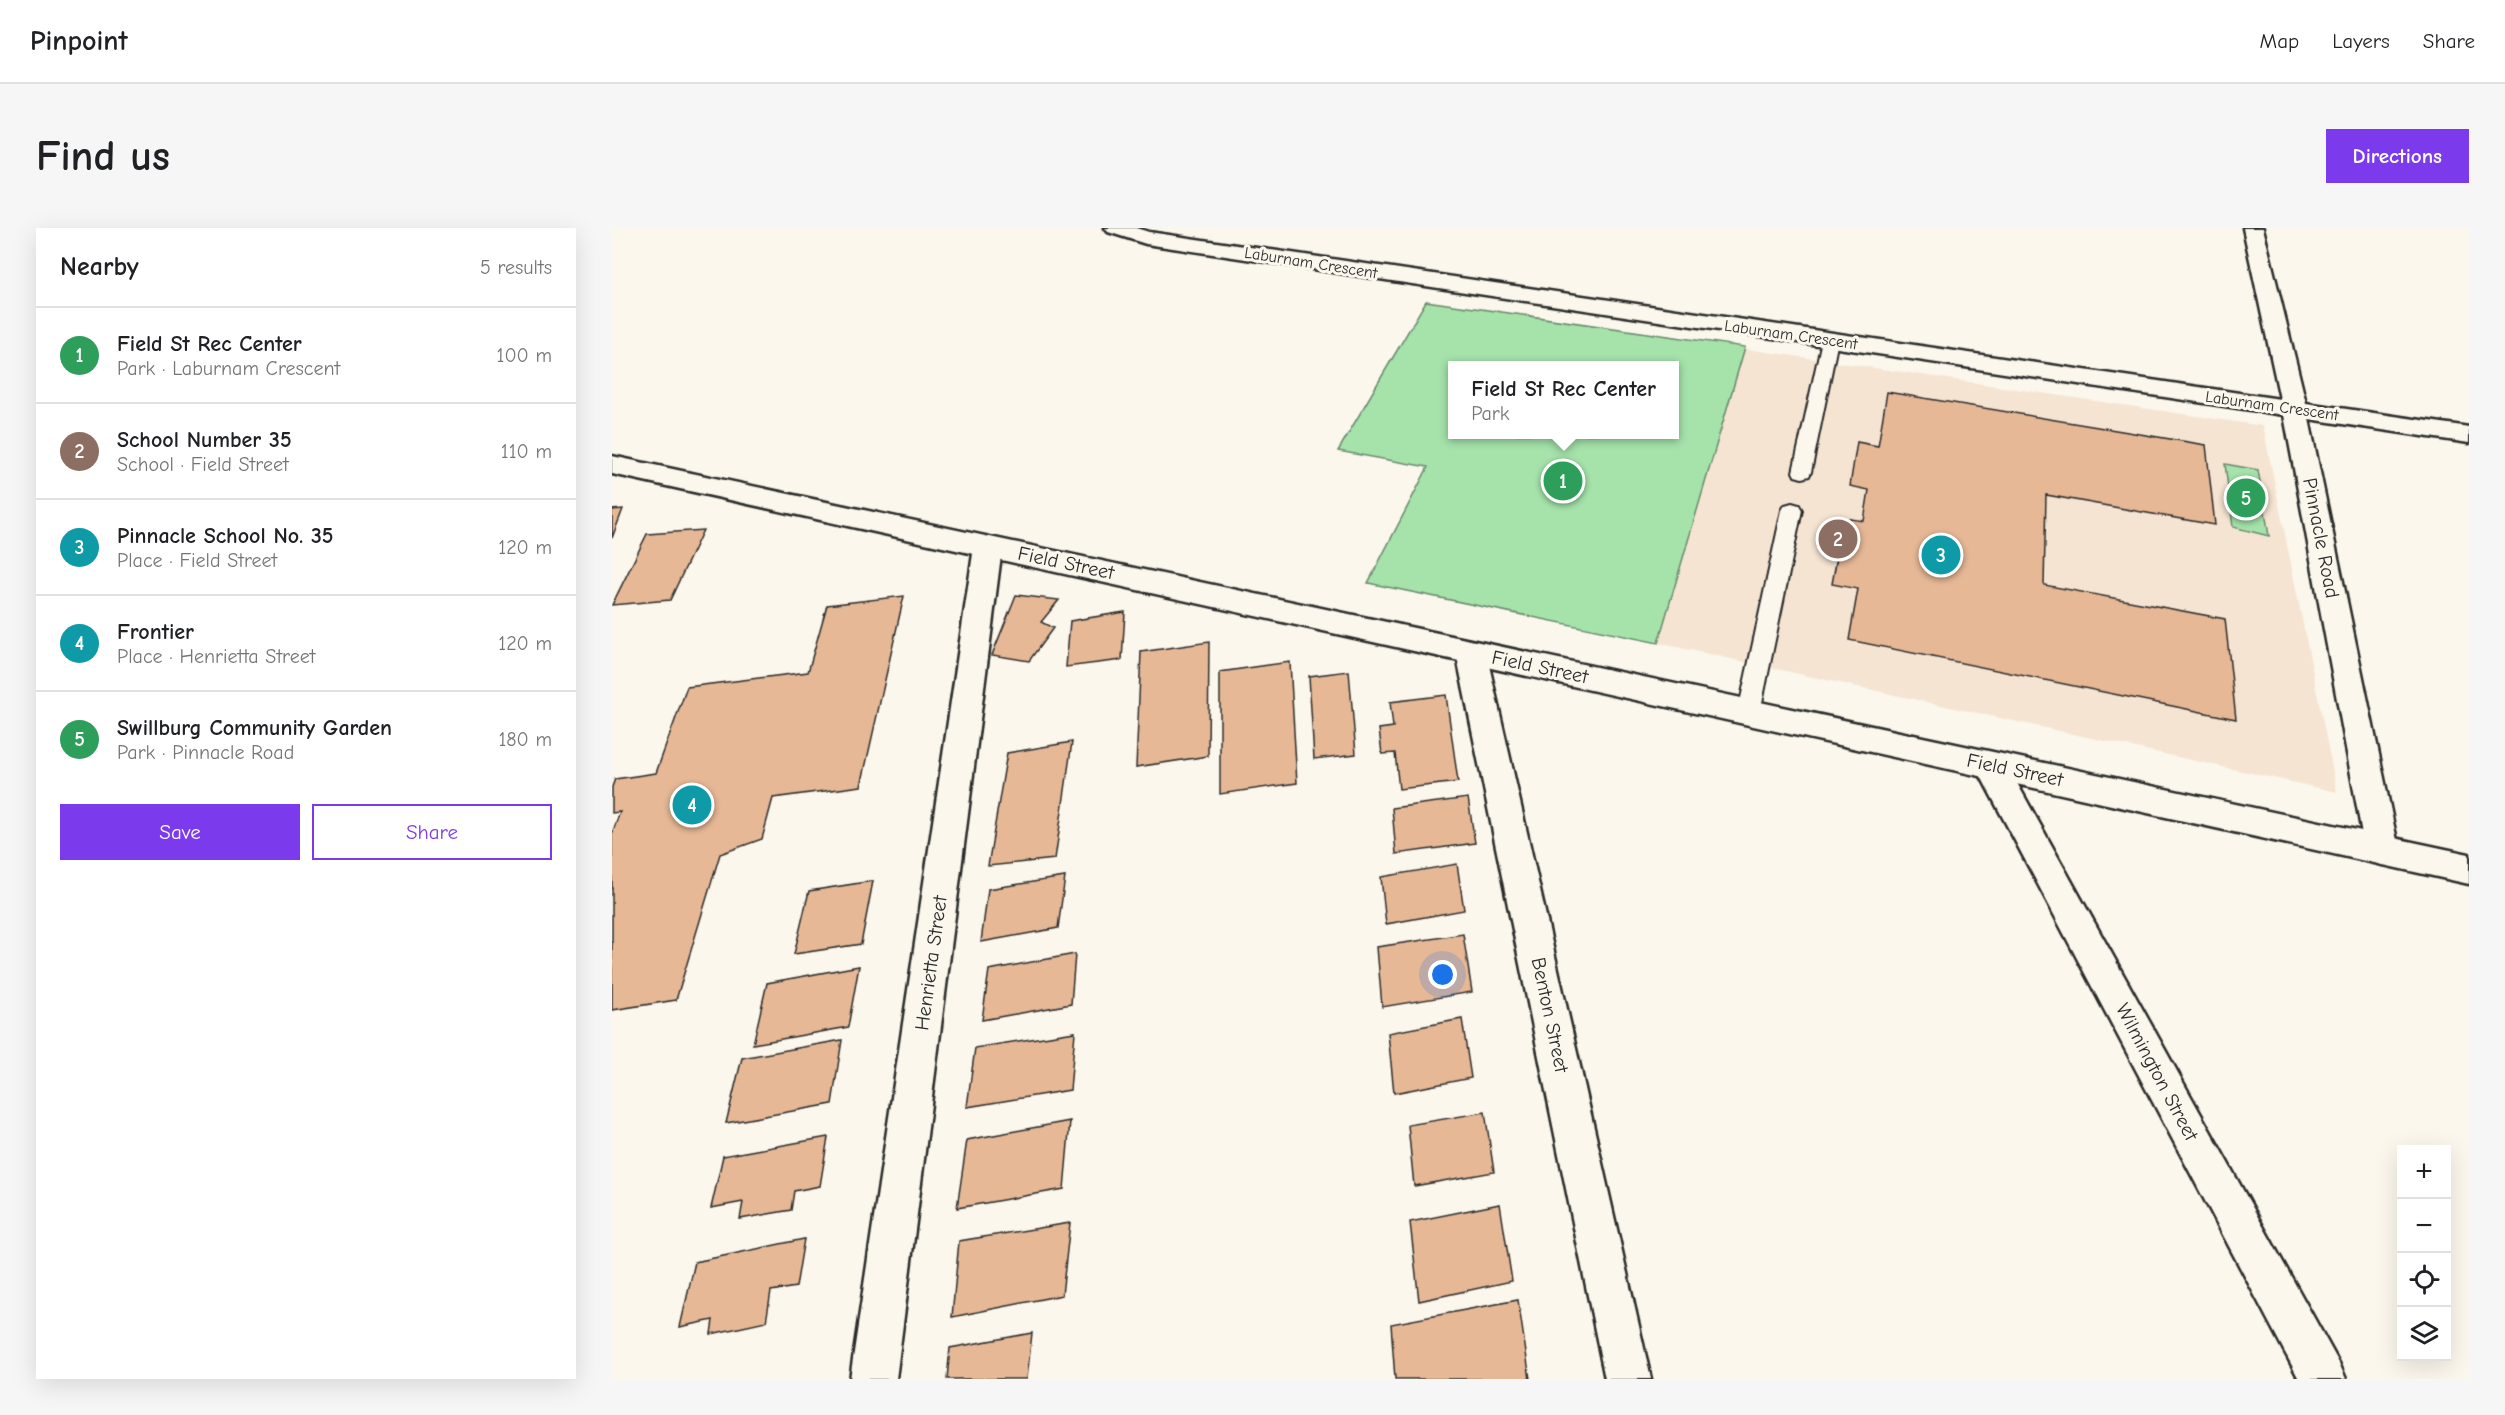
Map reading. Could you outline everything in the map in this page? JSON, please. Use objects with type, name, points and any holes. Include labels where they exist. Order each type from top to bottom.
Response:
[{"type":"street","name":"Laburnam Crescent","points":[[1115,228],[1146,238],[2469,435]]},
{"type":"street","name":"Pinnacle Road","points":[[2253,228],[2295,409],[2382,850]]},
{"type":"street","name":"Field Street","points":[[612,465],[2469,869]]},
{"type":"street","name":"Henrietta Street","points":[[873,1379],[988,547]]},
{"type":"street","name":"Benton Street","points":[[1471,652],[1628,1379]]},
{"type":"street","name":"Wilmington Street","points":[[1991,765],[2323,1379]]},
{"type":"lane","points":[[1802,472],[1830,340]]},
{"type":"lane","points":[[1749,712],[1792,510]]},
{"type":"shaded area","points":[[1426,301],[2263,426],[2337,792],[1658,643],[1368,583],[1428,467],[1338,451]]},
{"type":"green space","points":[[1426,301],[1745,347],[1658,643],[1368,583],[1428,467],[1338,451]]},
{"type":"green space","points":[[2225,464],[2258,470],[2269,536],[2233,527]]},
{"type":"building","points":[[1887,392],[2206,445],[2215,525],[2046,495],[2044,585],[2225,619],[2236,719],[1849,640],[1858,589],[1832,584],[1844,518],[1864,521],[1869,490],[1850,486],[1857,442],[1878,446]]},
{"type":"building","points":[[623,509],[612,538],[612,510]]},
{"type":"building","points":[[703,530],[670,600],[612,605],[647,534]]},
{"type":"building","points":[[1016,595],[1059,600],[1041,622],[1053,628],[1029,661],[992,655]]},
{"type":"building","points":[[904,596],[861,786],[773,798],[762,839],[720,854],[676,1000],[612,1010],[612,834],[620,812],[612,813],[612,787],[615,779],[656,773],[687,687],[808,672],[827,605]]},
{"type":"building","points":[[1125,612],[1122,660],[1066,667],[1070,621]]},
{"type":"building","points":[[1209,642],[1208,756],[1136,767],[1141,652]]},
{"type":"building","points":[[1290,662],[1297,783],[1220,794],[1220,672]]},
{"type":"building","points":[[1349,671],[1356,754],[1314,759],[1309,676]]},
{"type":"building","points":[[1446,695],[1458,782],[1399,789],[1395,753],[1382,754],[1379,729],[1393,727],[1390,702]]},
{"type":"building","points":[[1072,742],[1055,859],[988,866],[1007,753]]},
{"type":"building","points":[[1468,798],[1475,843],[1396,854],[1392,808]]},
{"type":"building","points":[[1457,864],[1464,910],[1386,924],[1381,877]]},
{"type":"building","points":[[1065,877],[1058,928],[981,942],[988,889]]},
{"type":"building","points":[[873,881],[861,944],[794,954],[809,891]]},
{"type":"building","points":[[1463,934],[1472,992],[1382,1007],[1377,947]]},
{"type":"building","points":[[1075,954],[1071,1004],[982,1020],[989,970]]},
{"type":"building","points":[[859,966],[848,1027],[753,1044],[767,983]]},
{"type":"building","points":[[1462,1019],[1471,1078],[1394,1093],[1388,1033]]},
{"type":"building","points":[[1075,1032],[1070,1090],[967,1107],[975,1048]]},
{"type":"building","points":[[842,1040],[832,1104],[726,1123],[742,1058]]},
{"type":"building","points":[[1485,1112],[1494,1172],[1414,1186],[1408,1125]]},
{"type":"building","points":[[1070,1121],[1064,1189],[957,1208],[967,1140]]},
{"type":"building","points":[[828,1137],[820,1186],[794,1191],[791,1210],[740,1219],[743,1202],[711,1208],[723,1156]]},
{"type":"building","points":[[1500,1204],[1512,1281],[1419,1301],[1410,1222]]},
{"type":"building","points":[[1070,1223],[1062,1295],[952,1317],[959,1241]]},
{"type":"building","points":[[804,1239],[796,1287],[771,1291],[766,1322],[711,1334],[713,1320],[680,1327],[695,1262]]},
{"type":"building","points":[[1518,1300],[1530,1379],[1395,1379],[1391,1324]]},
{"type":"building","points":[[1032,1333],[1027,1379],[947,1379],[950,1348]]},
{"type":"place","name":"Field St Rec Center","points":[[1563,481]]},
{"type":"place","name":"Swillburg Community Garden","points":[[2246,498]]},
{"type":"place","name":"School Number 35","points":[[1838,539]]},
{"type":"place","name":"Pinnacle School No. 35","points":[[1941,555]]},
{"type":"place","name":"Frontier","points":[[692,805]]}]
